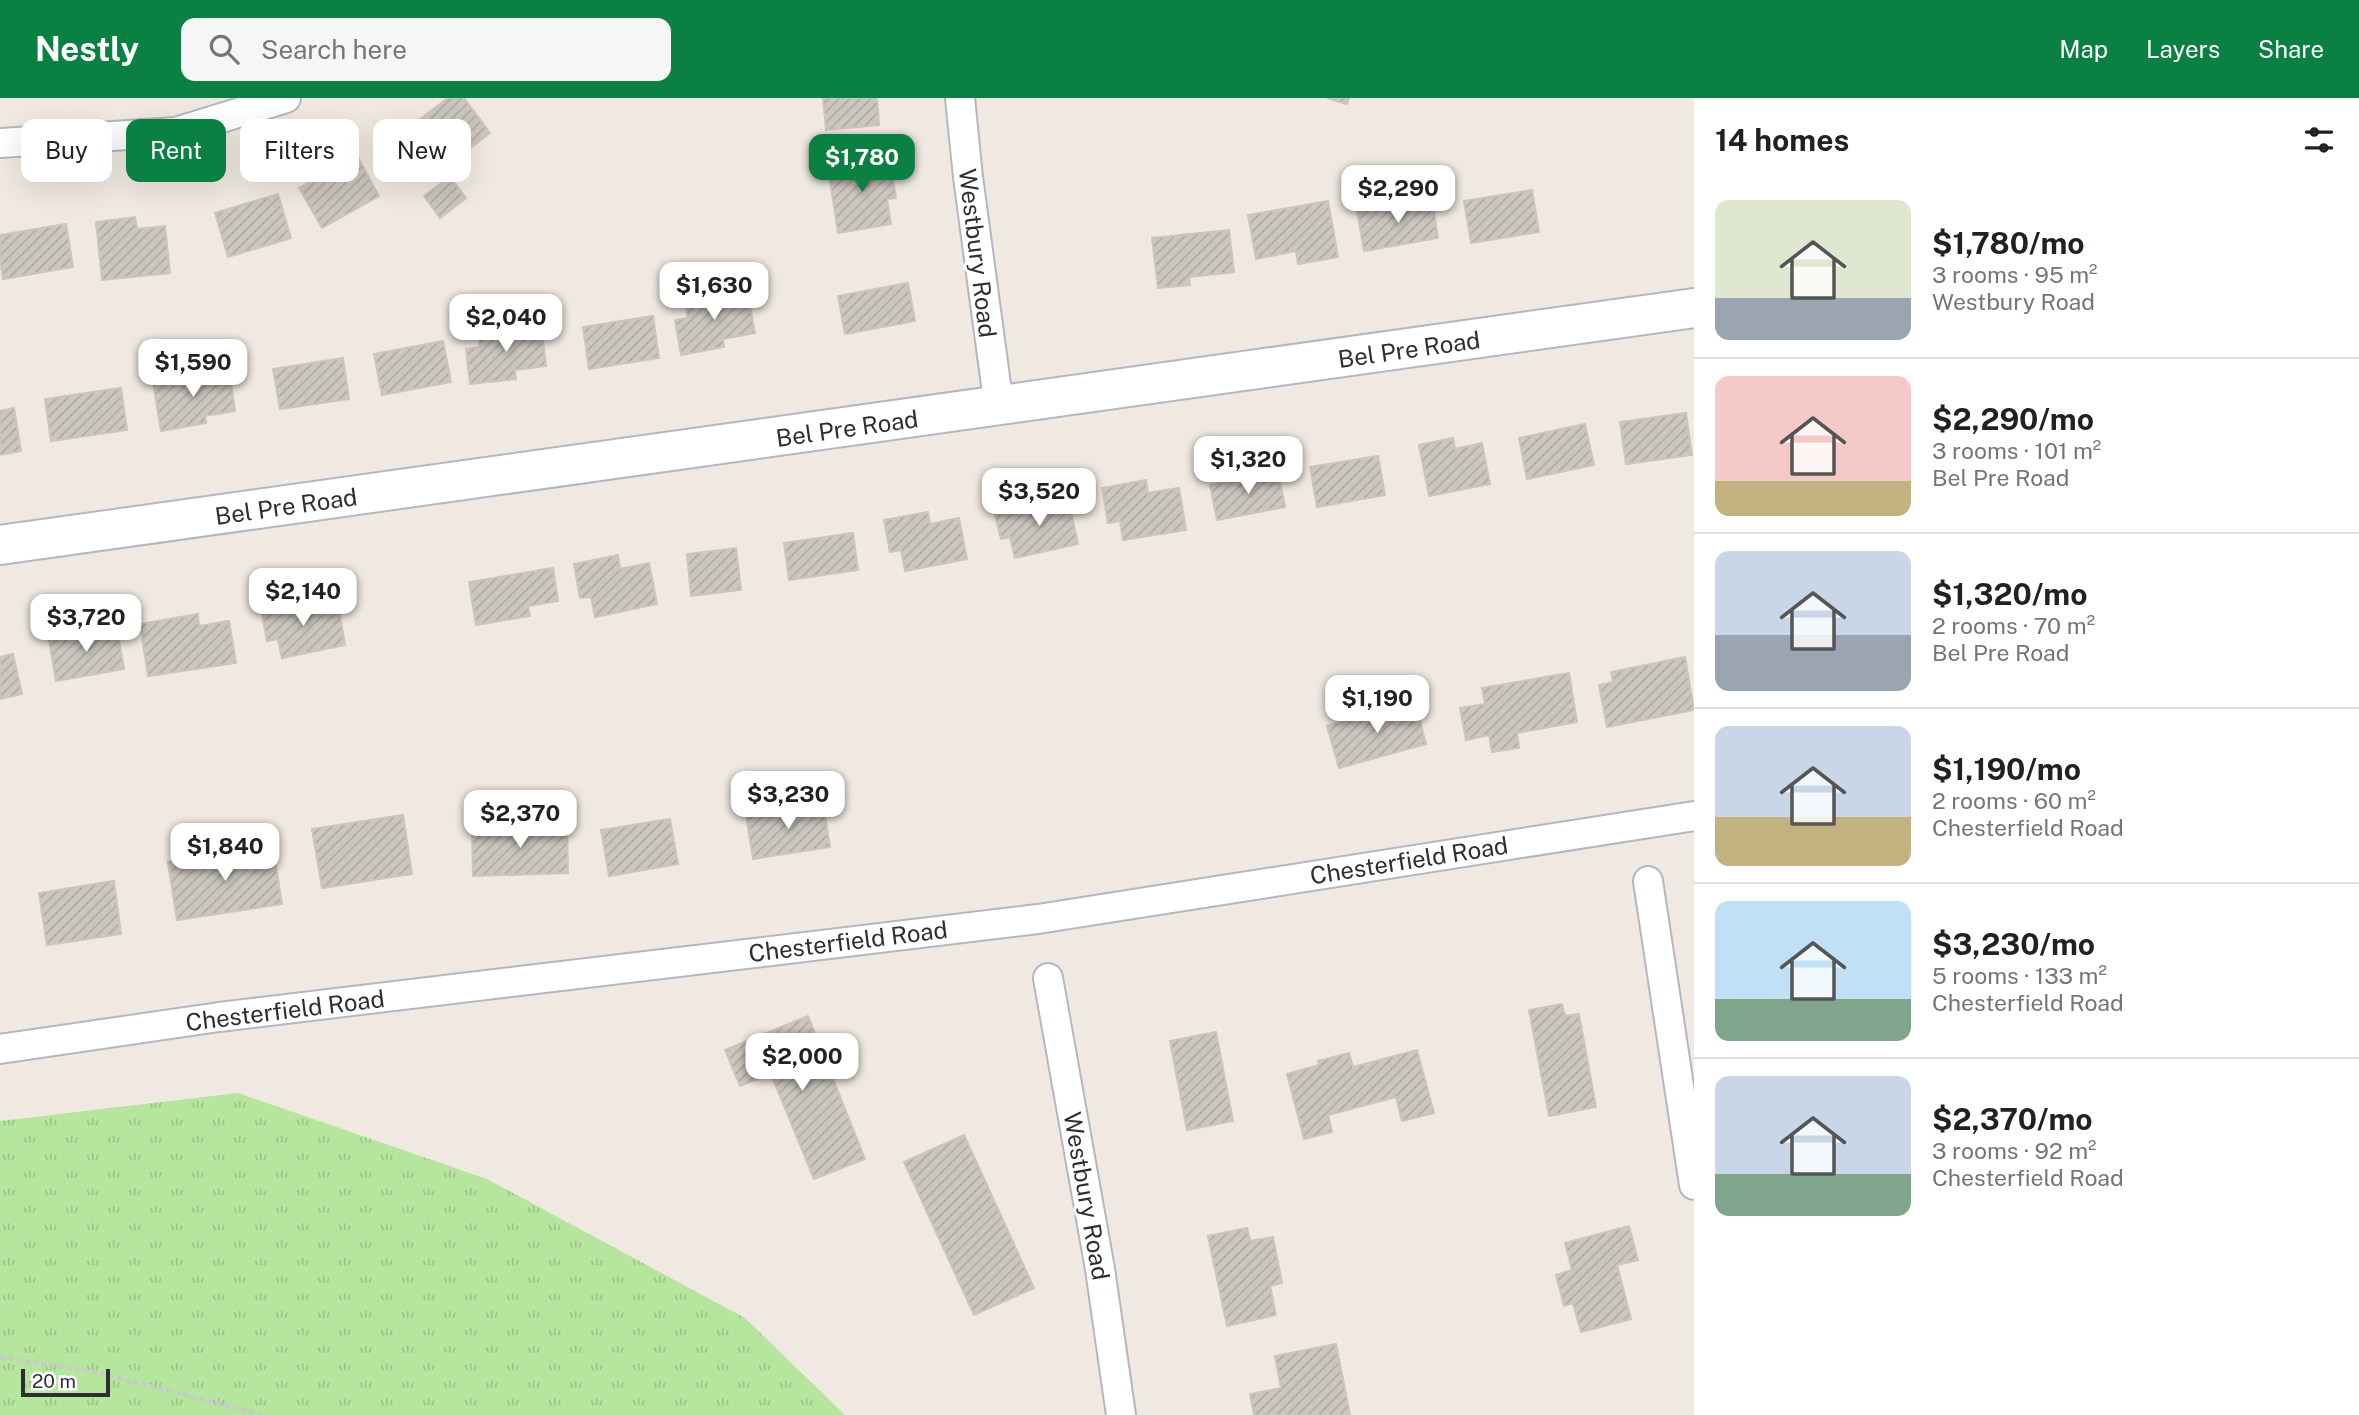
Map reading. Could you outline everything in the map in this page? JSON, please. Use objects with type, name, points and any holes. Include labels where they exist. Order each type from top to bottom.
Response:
[{"type":"main road","name":"Bel Pre Road","points":[[0,545],[1694,308]]},
{"type":"street","points":[[0,143],[176,132],[286,98]]},
{"type":"street","name":"Westbury Road","points":[[960,98],[999,407]]},
{"type":"street","name":"Chesterfield Road","points":[[0,1049],[233,1015],[1038,919],[1694,816]]},
{"type":"street","points":[[1648,881],[1694,1185]]},
{"type":"street","name":"Westbury Road","points":[[1048,978],[1100,1269],[1121,1415]]},
{"type":"path","points":[[0,1357],[96,1372],[263,1415]]},
{"type":"green space","points":[[238,1093],[487,1179],[745,1318],[845,1415],[0,1415],[0,1121]]},
{"type":"building","points":[[448,98],[464,98],[490,133],[471,148],[471,119],[420,119]]},
{"type":"building","points":[[823,98],[877,98],[879,125],[826,130]]},
{"type":"building","points":[[1327,98],[1349,98],[1347,104]]},
{"type":"building","points":[[890,158],[896,198],[887,199],[891,224],[838,233],[828,167]]},
{"type":"building","points":[[359,160],[379,196],[322,228],[299,188],[310,182],[359,182]]},
{"type":"building","points":[[443,182],[454,182],[466,198],[440,218],[424,196]]},
{"type":"building","points":[[1532,190],[1539,232],[1471,243],[1464,201]]},
{"type":"building","points":[[278,194],[291,238],[228,257],[215,213]]},
{"type":"building","points":[[1432,199],[1438,238],[1364,251],[1357,211]]},
{"type":"building","points":[[1328,201],[1338,257],[1298,264],[1296,251],[1256,259],[1248,215]]},
{"type":"building","points":[[135,217],[137,229],[165,226],[170,273],[102,280],[96,222]]},
{"type":"building","points":[[66,224],[73,267],[3,279],[0,235]]},
{"type":"building","points":[[1229,230],[1234,272],[1189,277],[1190,285],[1158,288],[1152,238]]},
{"type":"building","points":[[908,283],[915,321],[845,334],[838,296]]},
{"type":"building","points":[[747,290],[755,333],[723,339],[724,347],[681,355],[675,320],[688,318],[685,302]]},
{"type":"building","points":[[653,316],[659,358],[589,369],[583,327]]},
{"type":"building","points":[[541,325],[546,366],[515,370],[516,379],[470,384],[466,349],[480,347],[478,333]]},
{"type":"building","points":[[443,341],[451,382],[382,395],[374,354]]},
{"type":"building","points":[[343,358],[349,399],[280,409],[273,369]]},
{"type":"building","points":[[229,369],[235,411],[205,416],[206,423],[161,431],[153,382]]},
{"type":"building","points":[[121,388],[127,430],[51,441],[45,399]]},
{"type":"building","points":[[14,408],[21,451],[0,455],[0,411]]},
{"type":"building","points":[[1686,413],[1692,455],[1626,464],[1620,422]]},
{"type":"building","points":[[1585,424],[1594,465],[1527,479],[1519,438]]},
{"type":"building","points":[[1453,438],[1455,449],[1482,443],[1490,484],[1429,496],[1419,445]]},
{"type":"building","points":[[1378,456],[1385,495],[1317,507],[1310,467]]},
{"type":"building","points":[[1278,471],[1285,507],[1217,520],[1210,485]]},
{"type":"building","points":[[1146,480],[1148,493],[1179,488],[1186,530],[1123,540],[1120,521],[1108,523],[1102,488]]},
{"type":"building","points":[[1068,498],[1078,544],[1015,558],[1010,537],[1001,539],[995,515]]},
{"type":"building","points":[[928,512],[930,524],[959,518],[967,559],[905,571],[901,550],[890,552],[884,520]]},
{"type":"building","points":[[853,533],[858,570],[789,580],[784,543]]},
{"type":"building","points":[[736,548],[741,590],[691,596],[687,554]]},
{"type":"building","points":[[618,555],[620,569],[649,563],[657,604],[595,617],[591,597],[580,598],[574,564]]},
{"type":"building","points":[[553,568],[558,601],[528,606],[530,616],[476,625],[469,582]]},
{"type":"building","points":[[306,599],[308,610],[338,605],[345,645],[282,658],[278,639],[267,641],[261,608]]},
{"type":"building","points":[[198,614],[199,626],[229,621],[236,663],[148,676],[140,624]]},
{"type":"building","points":[[117,628],[124,669],[56,681],[49,640]]},
{"type":"building","points":[[13,654],[22,694],[0,699],[0,657]]},
{"type":"building","points":[[1685,657],[1694,710],[1607,727],[1599,685],[1613,682],[1611,672]]},
{"type":"building","points":[[1569,673],[1577,722],[1517,733],[1519,748],[1492,752],[1489,735],[1466,740],[1460,708],[1485,704],[1482,688]]},
{"type":"building","points":[[1415,702],[1426,744],[1339,768],[1327,726]]},
{"type":"building","points":[[823,803],[830,847],[753,859],[746,815]]},
{"type":"building","points":[[403,815],[412,874],[322,888],[312,829]]},
{"type":"building","points":[[670,819],[678,864],[609,876],[601,830]]},
{"type":"building","points":[[567,824],[568,873],[473,876],[472,828]]},
{"type":"building","points":[[273,847],[282,904],[177,920],[168,862]]},
{"type":"building","points":[[114,881],[121,934],[47,945],[39,893]]},
{"type":"building","points":[[1562,1004],[1565,1016],[1579,1014],[1596,1107],[1549,1116],[1529,1010]]},
{"type":"building","points":[[808,1016],[865,1159],[814,1179],[771,1074],[740,1086],[725,1050]]},
{"type":"building","points":[[1216,1032],[1233,1121],[1187,1130],[1170,1041]]},
{"type":"building","points":[[1417,1050],[1434,1113],[1402,1121],[1396,1097],[1328,1115],[1332,1132],[1304,1139],[1287,1074],[1319,1065],[1318,1061],[1349,1053],[1353,1067]]},
{"type":"building","points":[[964,1135],[1034,1288],[974,1315],[904,1162]]},
{"type":"building","points":[[1629,1226],[1638,1260],[1617,1265],[1631,1319],[1581,1332],[1573,1303],[1564,1306],[1556,1275],[1572,1270],[1565,1243]]},
{"type":"building","points":[[1247,1228],[1250,1241],[1273,1237],[1282,1283],[1270,1286],[1276,1315],[1227,1326],[1208,1236]]},
{"type":"building","points":[[1336,1344],[1350,1415],[1254,1415],[1250,1394],[1281,1388],[1275,1356]]}]
